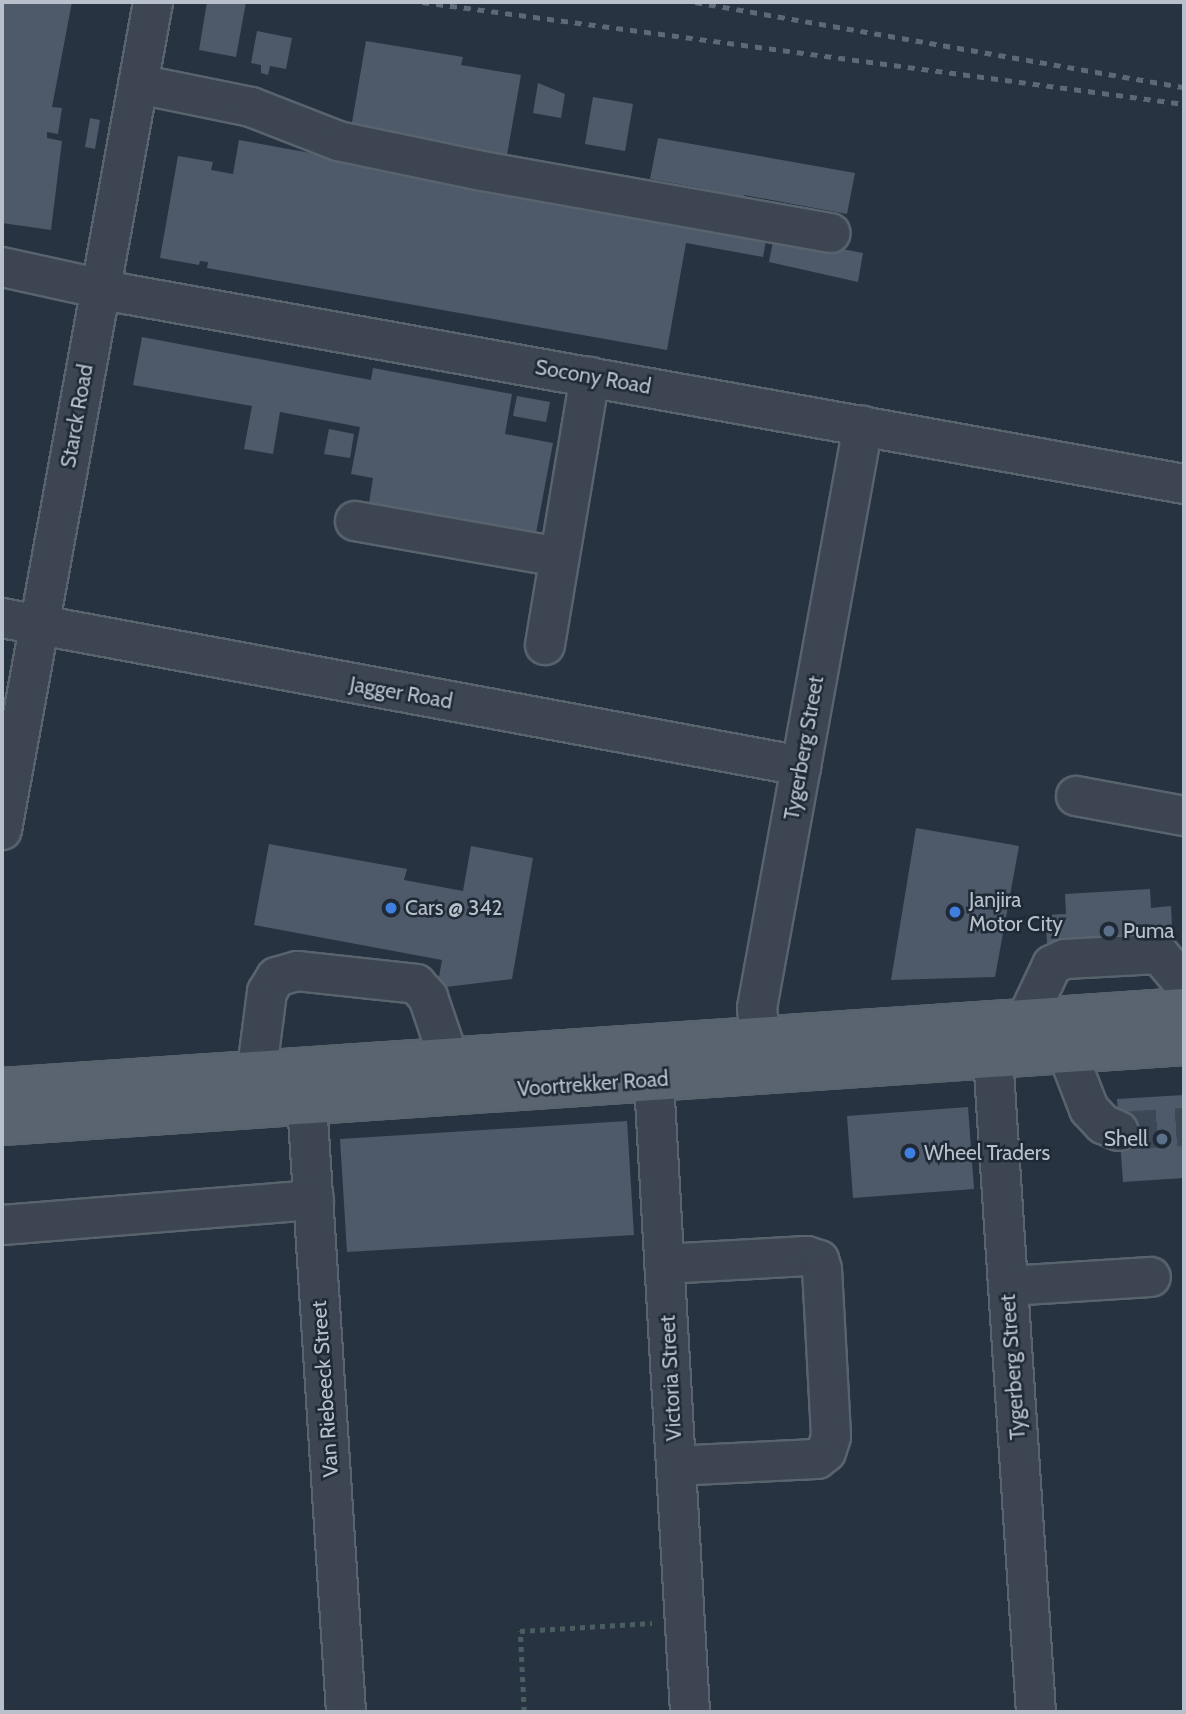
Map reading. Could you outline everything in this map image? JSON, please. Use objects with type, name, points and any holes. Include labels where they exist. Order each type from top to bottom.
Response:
[{"type":"main road","name":"Voortrekker Road","points":[[2,1125],[308,1105],[653,1062],[1004,1033],[1184,1008]]},
{"type":"main road","name":"Voortrekker Road","points":[[1004,1033],[1067,1052],[1184,1045]]},
{"type":"main road","name":"Voortrekker Road","points":[[2,1088],[447,1056],[653,1062]]},
{"type":"street","name":"Starck Road","points":[[3,817],[153,2]]},
{"type":"street","points":[[138,84],[251,107],[338,141],[831,233]]},
{"type":"street","name":"Socony Road","points":[[2,267],[101,288],[1184,484]]},
{"type":"street","points":[[545,645],[590,377]]},
{"type":"street","name":"Tygerberg Street","points":[[763,1054],[757,1008],[863,426]]},
{"type":"street","points":[[355,520],[559,557]]},
{"type":"street","name":"Jagger Road","points":[[2,618],[801,766]]},
{"type":"street","points":[[1076,796],[1184,816]]},
{"type":"street","points":[[1004,1033],[1052,965],[1065,959],[1159,954],[1184,984]]},
{"type":"street","points":[[257,1069],[267,992],[276,977],[297,971],[416,984],[428,997],[447,1056]]},
{"type":"street","name":"Tygerberg Street","points":[[1004,1033],[1008,1286],[1036,1712]]},
{"type":"street","points":[[1067,1052],[1089,1109],[1103,1124],[1119,1131]]},
{"type":"street","name":"Victoria Street","points":[[653,1062],[690,1712]]},
{"type":"street","name":"Van Riebeeck Street","points":[[305,1065],[346,1712]]},
{"type":"street","points":[[2,1225],[314,1200]]},
{"type":"street","points":[[664,1264],[807,1256],[818,1260],[822,1269],[831,1437],[827,1452],[817,1459],[676,1466]]},
{"type":"street","points":[[1008,1286],[1151,1277]]},
{"type":"path","points":[[524,1712],[520,1631],[685,1621]]},
{"type":"building","points":[[2,2],[72,2],[52,107],[62,108],[58,134],[47,132],[47,138],[62,141],[51,230],[2,223]]},
{"type":"building","points":[[207,2],[246,2],[236,57],[199,50]]},
{"type":"building","points":[[257,31],[292,38],[286,69],[270,66],[268,75],[261,73],[261,65],[251,63]]},
{"type":"building","points":[[366,41],[463,57],[461,65],[521,75],[507,155],[351,128]]},
{"type":"building","points":[[538,83],[565,94],[561,118],[533,113]]},
{"type":"building","points":[[593,97],[633,104],[625,151],[585,144]]},
{"type":"building","points":[[90,118],[100,120],[95,149],[85,147]]},
{"type":"building","points":[[658,138],[855,173],[847,214],[744,195],[742,206],[698,198],[700,188],[650,179]]},
{"type":"building","points":[[239,140],[767,236],[763,257],[686,243],[667,350],[207,268],[208,262],[200,261],[199,265],[160,258],[178,156],[213,162],[211,170],[233,174]]},
{"type":"building","points":[[774,236],[863,253],[858,282],[769,262]]},
{"type":"building","points":[[142,337],[371,380],[373,368],[512,394],[505,434],[553,443],[536,533],[369,503],[373,478],[351,474],[360,427],[280,412],[273,454],[244,449],[252,406],[133,385]]},
{"type":"building","points":[[517,396],[550,402],[546,422],[513,416]]},
{"type":"building","points":[[329,429],[354,434],[350,458],[324,454]]},
{"type":"building","name":"Janjira Motor City","points":[[916,828],[1019,846],[995,977],[891,980]]},
{"type":"building","name":"Cars @ 342","points":[[269,844],[407,869],[404,880],[463,891],[471,846],[533,858],[512,979],[437,988],[442,960],[254,925]]},
{"type":"building","name":"Puma","points":[[1150,889],[1151,908],[1171,906],[1173,947],[1048,956],[1045,915],[1066,914],[1065,894]]},
{"type":"building","points":[[1184,1095],[1184,1178],[1123,1182],[1117,1099]]},
{"type":"building","name":"Wheel Traders","points":[[968,1107],[974,1189],[853,1198],[847,1116]]},
{"type":"building","points":[[627,1121],[634,1235],[347,1252],[340,1139]]},
{"type":"tunnel","points":[[1119,1131],[1184,1127]]},
{"type":"railway","points":[[422,2],[1184,104]]},
{"type":"railway","points":[[695,2],[1184,87]]},
{"type":"place","name":"Cars @ 342","points":[[391,908]]},
{"type":"place","name":"Janjira Motor City","points":[[955,912]]},
{"type":"place","name":"Puma","points":[[1109,931]]},
{"type":"place","name":"Shell","points":[[1162,1139]]},
{"type":"place","name":"Wheel Traders","points":[[910,1153]]}]
